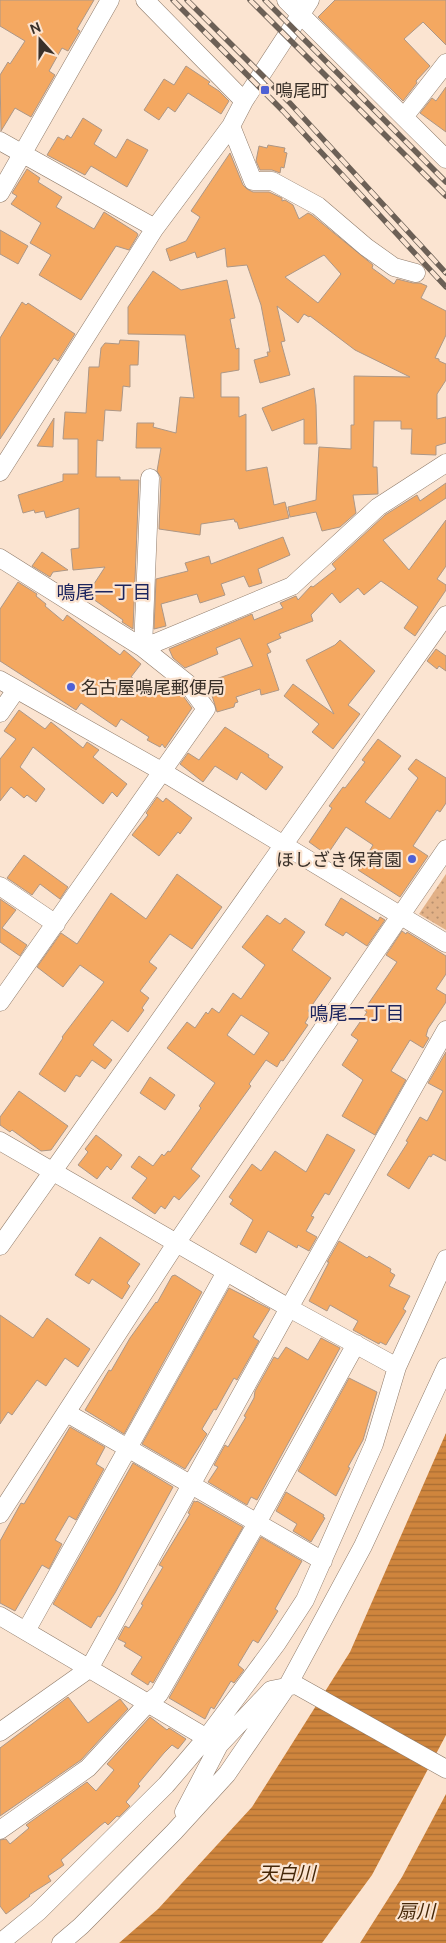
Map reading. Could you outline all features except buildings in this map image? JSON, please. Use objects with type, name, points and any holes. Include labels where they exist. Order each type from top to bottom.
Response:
[{"type":"street","points":[[0,193],[110,0]]},
{"type":"street","points":[[145,0],[244,101]]},
{"type":"street","points":[[286,0],[305,7],[404,117],[446,159]]},
{"type":"street","points":[[0,472],[155,228],[231,126],[244,101],[305,7]]},
{"type":"street","points":[[404,117],[446,65]]},
{"type":"street","points":[[231,126],[253,181],[272,181],[318,206],[366,247],[394,267],[416,274]]},
{"type":"street","points":[[0,141],[155,228]]},
{"type":"street","points":[[143,648],[292,586],[378,507],[446,463]]},
{"type":"street","points":[[143,648],[150,478]]},
{"type":"street","points":[[0,558],[143,648],[187,683],[206,709],[0,1002]]},
{"type":"street","points":[[0,1246],[446,615]]},
{"type":"street","points":[[0,680],[163,772],[400,917],[446,943]]},
{"type":"street","points":[[0,713],[16,690]]},
{"type":"street","points":[[0,1514],[67,1414],[177,1242],[446,849]]},
{"type":"street","points":[[0,886],[56,924]]},
{"type":"street","points":[[0,1732],[89,1669],[288,1308],[446,1030]]},
{"type":"street","points":[[0,1141],[288,1308],[397,1366]]},
{"type":"street","points":[[174,1832],[213,1741],[305,1600],[374,1444],[397,1366],[446,1259]]},
{"type":"street","points":[[26,1631],[226,1272]]},
{"type":"street","points":[[0,1830],[88,1768],[148,1702],[159,1694],[257,1523],[356,1344]]},
{"type":"street","points":[[61,1943],[81,1926],[174,1832],[227,1774],[292,1685],[363,1546],[446,1366]]},
{"type":"street","points":[[67,1414],[323,1561]]},
{"type":"street","points":[[0,1616],[213,1741]]},
{"type":"street","points":[[0,1943],[38,1912],[166,1785],[271,1690],[292,1685],[446,1769]]},
{"type":"shaded area","points":[[446,874],[446,930],[419,914]]},
{"type":"water","name":"天白川","points":[[446,1433],[446,1735],[372,1875],[322,1943],[119,1943],[158,1909],[252,1807],[350,1652]]},
{"type":"water","name":"扇川","points":[[446,1794],[446,1943],[360,1943],[402,1877]]},
{"type":"railway","points":[[173,0],[283,111],[446,287]]},
{"type":"railway","points":[[187,0],[289,102],[446,273]]},
{"type":"railway","points":[[250,0],[446,196]]},
{"type":"railway","points":[[265,0],[446,182]]},
{"type":"place","name":"鳴尾町","points":[[265,90]]},
{"type":"place","name":"名古屋鳴尾郵便局","points":[[71,687]]},
{"type":"place","name":"ほしざき保育園","points":[[412,859]]},
{"type":"district","name":"鳴尾一丁目","points":[[104,592]]},
{"type":"district","name":"鳴尾二丁目","points":[[357,1013]]}]
